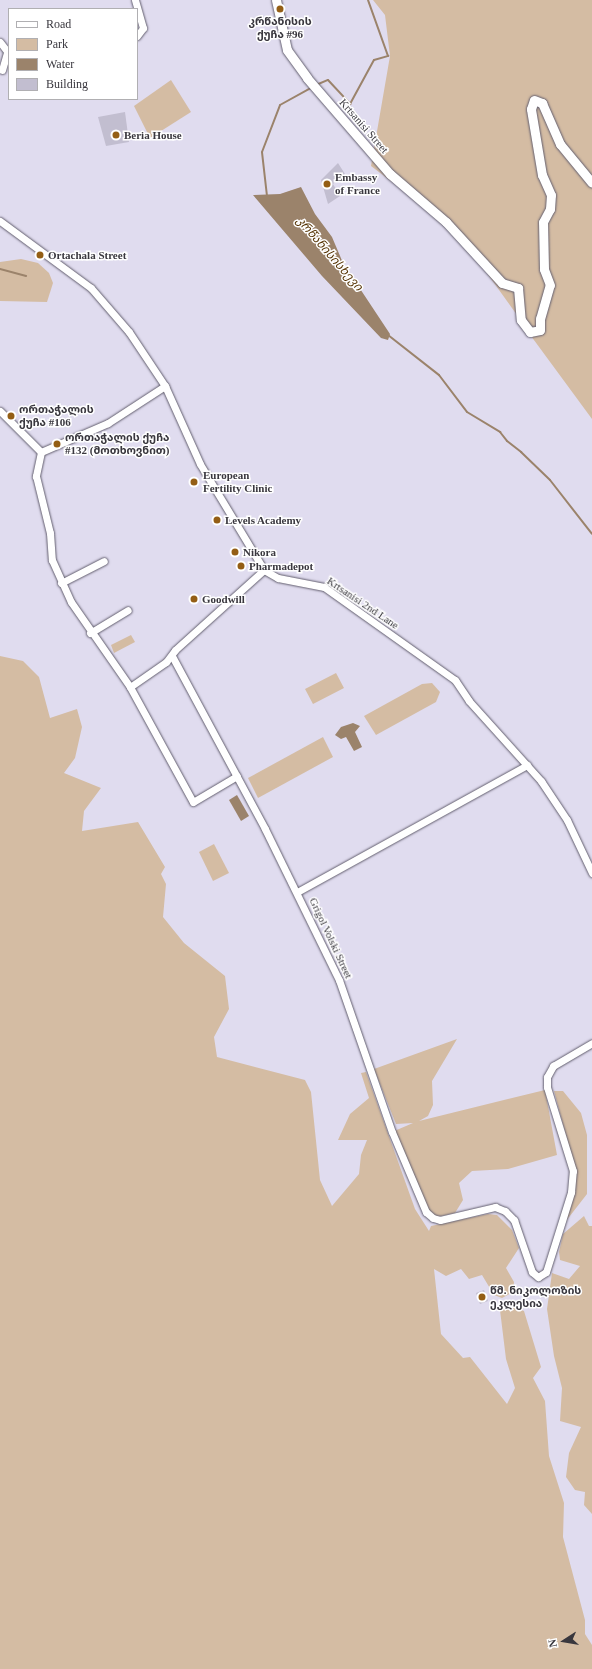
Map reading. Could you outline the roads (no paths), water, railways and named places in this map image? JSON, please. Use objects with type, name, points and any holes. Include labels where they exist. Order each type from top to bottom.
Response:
[{"type":"street","name":"Krtsanisi Street","points":[[276,0],[287,50],[307,78],[390,174],[468,244],[502,283],[518,288],[521,320],[530,332],[540,330],[540,319],[550,285],[544,269],[543,222],[550,209],[551,195],[542,175],[531,109],[534,100],[542,103],[560,144],[592,183]]},
{"type":"street","points":[[138,10],[143,28],[138,35]]},
{"type":"street","points":[[0,42],[8,53],[4,69]]},
{"type":"street","points":[[0,221],[91,288],[129,332],[165,386],[200,464],[264,570],[175,650],[172,656],[130,687]]},
{"type":"street","points":[[41,452],[108,423],[165,386]]},
{"type":"street","points":[[0,411],[41,452]]},
{"type":"street","points":[[41,452],[36,476],[50,533],[52,560],[61,583],[90,633],[130,687],[192,802],[237,776]]},
{"type":"street","points":[[61,583],[104,561]]},
{"type":"street","name":"Krtsanisi 2nd Lane","points":[[264,570],[278,578],[324,587],[455,680],[470,701],[527,765],[567,820],[592,873]]},
{"type":"street","points":[[90,633],[128,610]]},
{"type":"street","name":"Grigol Volski Street","points":[[172,656],[237,776],[297,892],[339,980],[392,1132],[426,1212],[433,1218],[440,1220],[495,1207],[505,1211],[514,1220],[532,1272],[538,1277],[546,1272],[571,1192],[573,1171],[547,1087],[547,1077],[553,1066],[592,1044]]},
{"type":"street","points":[[297,892],[527,765]]},
{"type":"water","points":[[301,187],[315,214],[332,237],[343,263],[390,334],[388,340],[381,338],[322,276],[253,195],[280,194]]},
{"type":"water","points":[[353,723],[360,726],[355,732],[362,747],[354,751],[346,737],[341,739],[335,735],[341,727]]},
{"type":"water","points":[[237,795],[249,816],[241,821],[229,800]]},
{"type":"waterway","name":"კრწანისისხევი","points":[[316,85],[328,80],[350,104],[374,60],[388,56],[368,0]]},
{"type":"waterway","name":"კრწანისისხევი","points":[[267,196],[262,152],[280,105],[312,87]]},
{"type":"waterway","points":[[0,269],[26,276]]},
{"type":"waterway","name":"კრწანისისხევი","points":[[388,335],[439,375],[467,412],[500,432],[507,441],[521,452],[550,480],[592,534]]},
{"type":"place","name":"კრწანისის ქუჩა #96","points":[[280,9]]},
{"type":"place","name":"Beria House","points":[[116,135]]},
{"type":"place","name":"Embassy of France","points":[[327,184]]},
{"type":"place","name":"Ortachala Street","points":[[40,255]]},
{"type":"place","name":"ორთაჭალის ქუჩა #106","points":[[11,416]]},
{"type":"place","name":"ორთაჭალის ქუჩა #132 (მოთხოვნით)","points":[[57,444]]},
{"type":"place","name":"European Fertility Clinic","points":[[194,482]]},
{"type":"place","name":"Levels Academy","points":[[217,520]]},
{"type":"place","name":"Nikora","points":[[235,552]]},
{"type":"place","name":"Pharmadepot","points":[[241,566]]},
{"type":"place","name":"Goodwill","points":[[194,599]]},
{"type":"place","name":"წმ. ნიკოლოზის ეკლესია","points":[[482,1297]]}]
